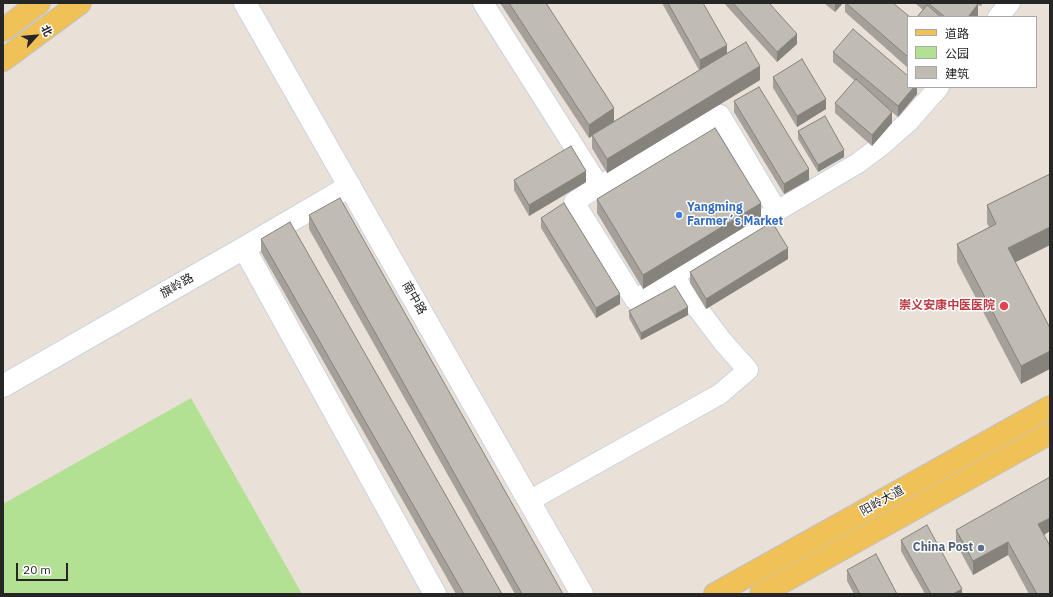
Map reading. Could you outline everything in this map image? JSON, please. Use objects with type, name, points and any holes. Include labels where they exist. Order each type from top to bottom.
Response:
[{"type":"main road","points":[[4,28],[38,3]]},
{"type":"main road","points":[[3,60],[80,3]]},
{"type":"main road","name":"阳岭大道","points":[[715,594],[1050,407]]},
{"type":"main road","name":"阳岭大道","points":[[761,594],[1050,433]]},
{"type":"street","name":"南中路","points":[[245,3],[582,594]]},
{"type":"street","points":[[483,3],[599,186]]},
{"type":"street","points":[[999,16],[1010,3]]},
{"type":"street","points":[[777,211],[720,115],[574,202],[634,300],[777,211],[858,163],[882,145],[908,122],[938,88]]},
{"type":"street","name":"旗岭路","points":[[3,386],[350,186]]},
{"type":"street","points":[[244,248],[435,594]]},
{"type":"street","points":[[529,501],[720,394],[748,370],[724,342],[673,276]]},
{"type":"green space","points":[[191,398],[302,594],[3,594],[3,504]]},
{"type":"building","points":[[509,3],[546,3],[614,108],[589,125]]},
{"type":"building","points":[[668,3],[703,3],[727,45],[700,60]]},
{"type":"building","points":[[733,3],[769,3],[797,34],[777,52]]},
{"type":"building","points":[[846,3],[893,3],[909,16],[907,16],[907,56]]},
{"type":"building","points":[[928,3],[978,4],[969,16],[944,16]]},
{"type":"building","points":[[927,5],[940,16],[918,16]]},
{"type":"building","points":[[853,29],[907,75],[907,88],[913,88],[898,106],[833,52]]},
{"type":"building","points":[[746,42],[760,66],[607,159],[592,135]]},
{"type":"building","points":[[802,59],[826,99],[797,116],[773,77]]},
{"type":"building","points":[[856,79],[892,112],[872,135],[835,103]]},
{"type":"building","points":[[759,87],[809,169],[784,184],[734,101]]},
{"type":"building","points":[[825,116],[844,150],[818,165],[798,131]]},
{"type":"building","name":"Yangming Farmer´s Market","points":[[715,128],[761,203],[643,275],[597,199]]},
{"type":"building","points":[[571,146],[586,171],[529,205],[514,180]]},
{"type":"building","points":[[1050,174],[1050,227],[1008,248],[1050,328],[1050,351],[1021,366],[957,244],[996,224],[987,205]]},
{"type":"building","points":[[340,198],[563,594],[522,594],[309,215]]},
{"type":"building","points":[[564,203],[620,294],[596,308],[541,218]]},
{"type":"building","points":[[290,222],[502,594],[464,594],[261,239]]},
{"type":"building","points":[[772,222],[788,248],[706,299],[690,272]]},
{"type":"building","points":[[675,286],[688,307],[641,333],[629,311]]},
{"type":"building","points":[[1050,477],[1050,518],[1038,524],[1050,546],[1050,593],[1037,594],[1008,542],[973,561],[956,530]]},
{"type":"building","points":[[927,525],[962,589],[953,594],[931,594],[901,540]]},
{"type":"building","points":[[876,554],[897,594],[860,594],[847,570]]},
{"type":"place","name":"Yangming Farmer´s Market","points":[[679,215]]},
{"type":"place","name":"崇义安康中医医院","points":[[1004,306]]},
{"type":"place","name":"China Post","points":[[981,548]]}]
